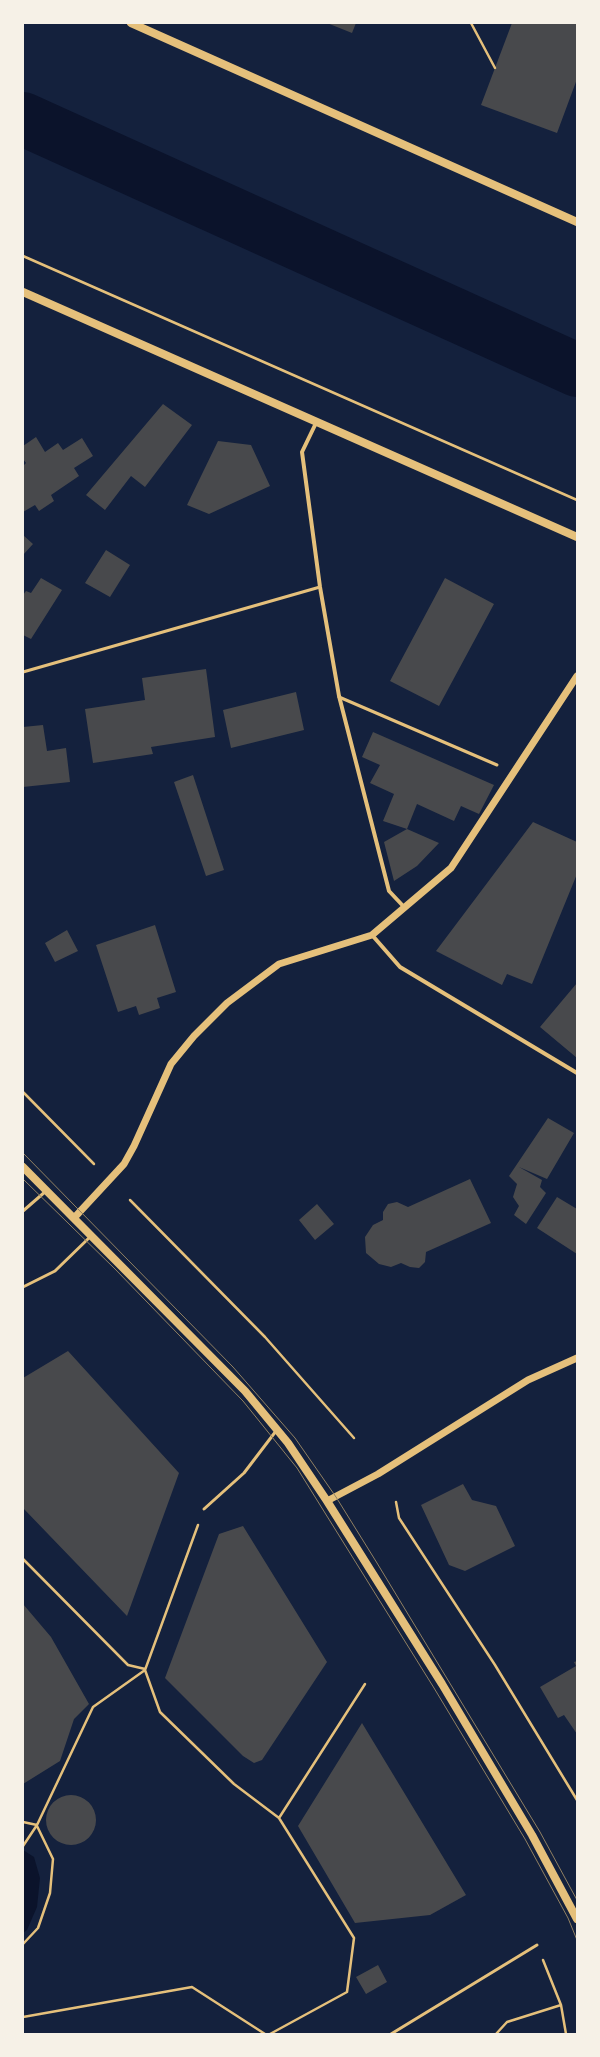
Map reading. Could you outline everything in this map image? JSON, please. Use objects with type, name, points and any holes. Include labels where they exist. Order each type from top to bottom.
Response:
[{"type":"main road","points":[[131,23],[577,222]]},
{"type":"main road","points":[[23,292],[316,423],[577,537]]},
{"type":"main road","points":[[23,1167],[245,1391],[288,1443],[327,1501],[454,1704],[532,1835],[577,1919]]},
{"type":"street","points":[[316,423],[302,452],[320,587],[339,696],[389,891],[405,909]]},
{"type":"street","points":[[74,1218],[124,1164],[134,1146],[171,1064],[194,1036],[227,1003],[279,964],[372,935],[405,909],[451,868],[577,676]]},
{"type":"street","points":[[372,935],[400,967],[577,1073]]},
{"type":"street","points":[[327,1501],[378,1474],[528,1380],[577,1358]]},
{"type":"lane","points":[[23,672],[320,587]]},
{"type":"lane","points":[[339,696],[497,765]]},
{"type":"lane","points":[[23,1211],[46,1191]]},
{"type":"lane","points":[[23,1287],[55,1271],[92,1235]]},
{"type":"lane","points":[[204,1509],[244,1473],[277,1429]]},
{"type":"lane","points":[[391,2034],[537,1946]]},
{"type":"path","points":[[471,23],[495,68]]},
{"type":"path","points":[[23,256],[577,500]]},
{"type":"path","points":[[23,1092],[94,1164]]},
{"type":"path","points":[[130,1200],[265,1337],[354,1438]]},
{"type":"path","points":[[396,1502],[399,1518],[495,1665],[577,1800]]},
{"type":"path","points":[[23,1846],[37,1825],[93,1707],[145,1670],[204,1509]]},
{"type":"path","points":[[23,1559],[128,1665],[145,1670]]},
{"type":"path","points":[[145,1670],[160,1712],[234,1784],[279,1818],[354,1938],[347,1992],[270,2034]]},
{"type":"path","points":[[279,1818],[365,1684]]},
{"type":"path","points":[[23,1822],[37,1825]]},
{"type":"path","points":[[23,1944],[38,1928],[50,1893],[53,1859],[37,1825]]},
{"type":"path","points":[[537,1946],[561,2005],[566,2034]]},
{"type":"path","points":[[23,2017],[192,1987],[265,2034]]},
{"type":"path","points":[[496,2034],[508,2022],[561,2005]]},
{"type":"water","points":[[23,1850],[34,1857],[40,1878],[37,1907],[27,1930],[23,1933]]},
{"type":"building","points":[[327,23],[356,23],[352,33]]},
{"type":"building","points":[[512,23],[577,23],[577,79],[557,133],[481,105]]},
{"type":"building","points":[[163,404],[192,425],[145,487],[131,476],[105,510],[86,495]]},
{"type":"building","points":[[36,437],[45,452],[58,443],[63,450],[82,438],[93,456],[74,468],[79,476],[51,495],[54,501],[39,511],[35,505],[23,512],[23,466],[26,463],[23,459],[23,446]]},
{"type":"building","points":[[218,441],[251,445],[270,486],[209,514],[187,505]]},
{"type":"building","points":[[23,535],[33,544],[23,555]]},
{"type":"building","points":[[106,550],[130,565],[110,597],[85,583]]},
{"type":"building","points":[[41,578],[62,590],[31,639],[23,635],[23,595],[26,591],[31,593]]},
{"type":"building","points":[[445,578],[494,604],[439,706],[390,681]]},
{"type":"building","points":[[206,669],[215,737],[151,747],[153,754],[93,763],[85,709],[145,700],[142,678]]},
{"type":"building","points":[[296,692],[304,730],[231,748],[223,710]]},
{"type":"building","points":[[43,725],[47,751],[66,748],[70,782],[23,787],[23,727]]},
{"type":"building","points":[[373,732],[494,785],[479,814],[461,806],[454,821],[417,804],[407,829],[383,821],[394,794],[370,783],[380,765],[362,757]]},
{"type":"building","points":[[193,775],[224,870],[206,876],[174,782]]},
{"type":"building","points":[[533,822],[577,842],[577,874],[532,984],[507,974],[502,985],[436,951]]},
{"type":"building","points":[[407,829],[439,843],[417,866],[394,881],[384,842]]},
{"type":"building","points":[[155,925],[176,992],[157,998],[160,1008],[139,1015],[136,1006],[118,1012],[96,945]]},
{"type":"building","points":[[67,930],[78,951],[55,962],[45,943]]},
{"type":"building","points":[[577,983],[577,1058],[540,1027]]},
{"type":"building","points":[[548,1118],[574,1133],[547,1179],[519,1167],[542,1180],[540,1187],[546,1193],[526,1224],[514,1215],[519,1206],[513,1197],[517,1184],[509,1176]]},
{"type":"building","points":[[470,1179],[491,1223],[426,1252],[425,1262],[419,1268],[410,1267],[401,1263],[391,1267],[379,1264],[366,1253],[365,1237],[373,1225],[383,1220],[383,1212],[388,1204],[397,1202],[408,1207]]},
{"type":"building","points":[[557,1197],[577,1209],[577,1254],[537,1228]]},
{"type":"building","points":[[317,1204],[334,1224],[315,1240],[299,1220]]},
{"type":"building","points":[[68,1351],[179,1473],[127,1616],[23,1508],[23,1378]]},
{"type":"building","points":[[463,1484],[472,1500],[496,1506],[515,1546],[465,1571],[449,1565],[421,1505]]},
{"type":"building","points":[[243,1526],[327,1662],[262,1760],[254,1763],[243,1756],[165,1678],[219,1534]]},
{"type":"building","points":[[23,1604],[51,1637],[89,1704],[74,1719],[60,1761],[23,1784]]},
{"type":"building","points":[[577,1661],[577,1734],[564,1715],[558,1718],[540,1687],[576,1666],[574,1662]]},
{"type":"building","points":[[362,1723],[466,1895],[430,1915],[355,1923],[298,1826]]},
{"type":"building","points":[[66,1795],[76,1795],[89,1802],[96,1815],[96,1825],[89,1838],[76,1845],[66,1845],[57,1841],[50,1834],[46,1825],[46,1815],[50,1806],[57,1799]]},
{"type":"building","points":[[378,1965],[387,1982],[366,1994],[356,1977]]},
{"type":"waterway","points":[[23,119],[577,370]]},
{"type":"tram line","points":[[23,1153],[233,1367],[295,1438],[336,1497],[377,1563],[540,1832],[577,1900]]},
{"type":"tram line","points":[[23,1179],[115,1269],[243,1401],[297,1468],[434,1688],[525,1839],[568,1918],[577,1940]]}]
